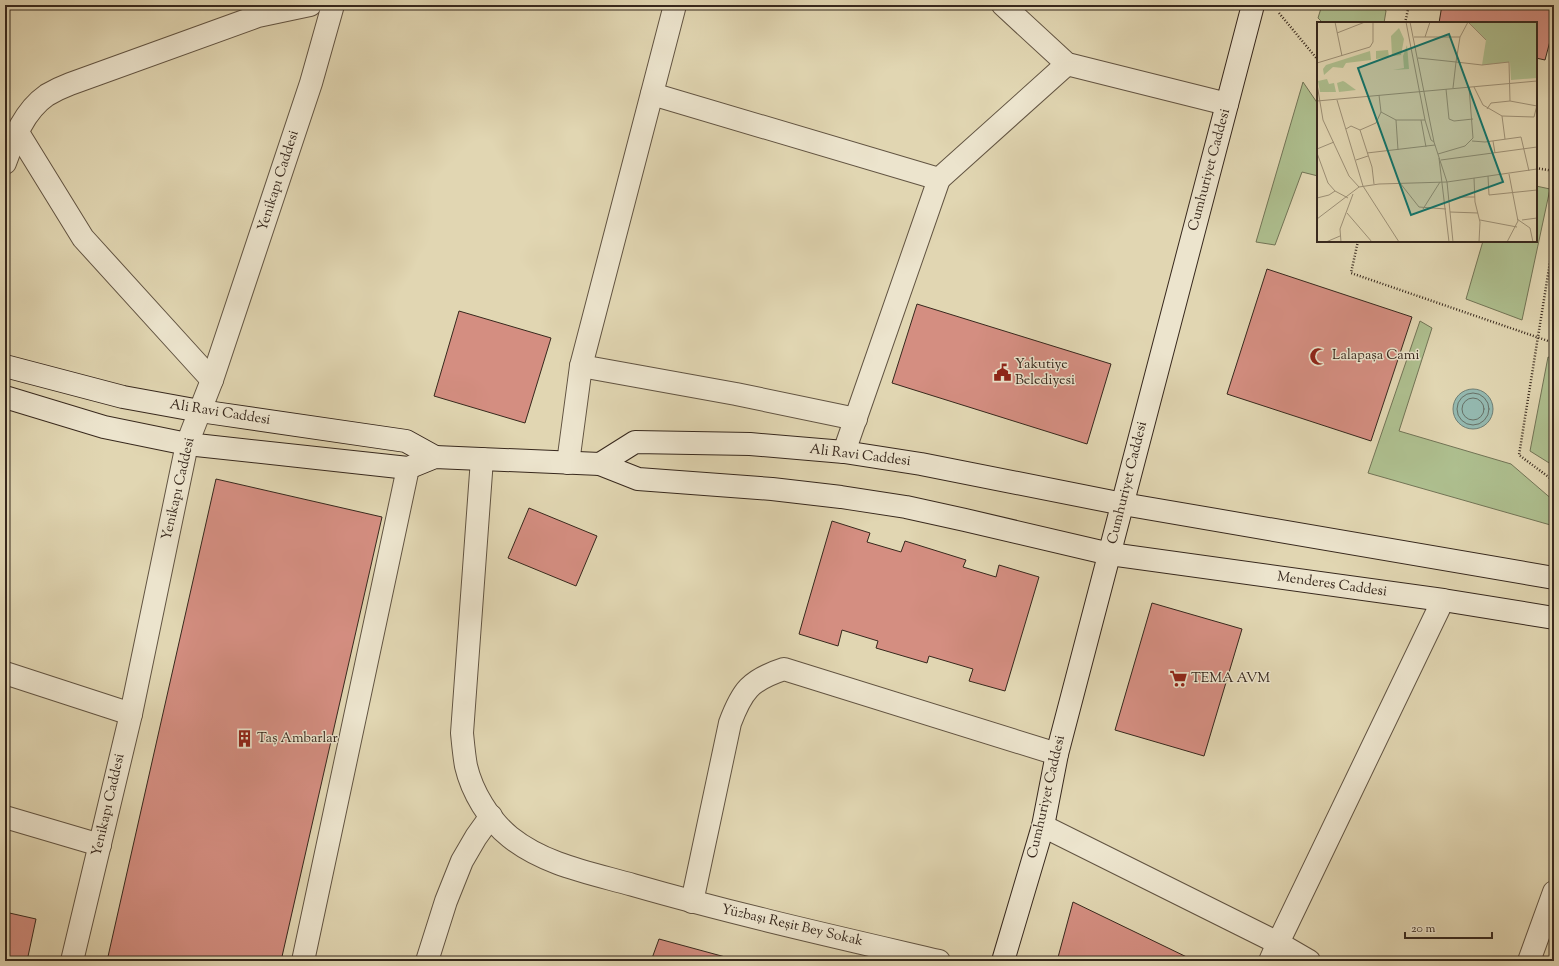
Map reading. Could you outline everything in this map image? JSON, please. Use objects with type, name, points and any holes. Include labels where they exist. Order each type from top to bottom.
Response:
[{"type":"street","points":[[5,163],[17,131],[32,109],[46,96],[70,84],[258,16],[310,5]]},
{"type":"street","name":"Yenikapı Caddesi","points":[[72,961],[131,714],[187,444],[212,380],[311,83],[334,5]]},
{"type":"street","points":[[568,463],[581,366],[675,5]]},
{"type":"street","points":[[1003,5],[1067,64],[1228,104]]},
{"type":"street","name":"Cumhuriyet Caddesi","points":[[1003,961],[1043,826],[1057,754],[1253,5]]},
{"type":"street","points":[[844,452],[939,179],[1067,64]]},
{"type":"street","points":[[652,94],[939,179]]},
{"type":"street","points":[[17,131],[83,238],[212,380]]},
{"type":"street","name":"Ali Ravi Caddesi","points":[[5,366],[123,397],[200,411],[406,441],[435,457]]},
{"type":"street","points":[[581,366],[736,394],[856,419]]},
{"type":"street","name":"Ali Ravi Caddesi","points":[[5,397],[104,427],[187,444],[408,468],[435,457],[600,464],[638,479],[772,489],[841,497],[906,507],[1110,554]]},
{"type":"street","name":"Ali Ravi Caddesi","points":[[600,464],[635,442],[750,444],[844,452],[921,464],[1123,504]]},
{"type":"street","name":"Yüzbaşı Reşit Bey Sokak","points":[[482,459],[462,733],[466,766],[475,789],[491,816],[510,836],[534,854],[563,865],[692,902],[938,961]]},
{"type":"street","points":[[303,961],[408,468]]},
{"type":"street","points":[[1123,504],[1554,578]]},
{"type":"street","name":"Menderes Caddesi","points":[[1110,554],[1443,600],[1554,618]]},
{"type":"street","points":[[1274,952],[1443,600]]},
{"type":"street","points":[[692,902],[730,723],[739,701],[752,684],[767,674],[784,669],[1057,754]]},
{"type":"street","points":[[5,673],[131,714]]},
{"type":"street","points":[[427,961],[446,901],[462,861],[476,837],[491,816]]},
{"type":"street","points":[[5,817],[100,846]]},
{"type":"street","points":[[1043,826],[1274,952],[1309,961]]},
{"type":"street","points":[[1529,961],[1554,892]]},
{"type":"path","points":[[1406,22],[1410,5]]},
{"type":"path","points":[[1277,11],[1317,59]]},
{"type":"path","points":[[1537,168],[1554,172]]},
{"type":"path","points":[[1554,237],[1518,455],[1554,481]]},
{"type":"path","points":[[1358,242],[1351,273],[1554,343]]},
{"type":"green space","points":[[1322,5],[1382,5],[1386,11],[1384,22],[1322,22],[1318,18]]},
{"type":"green space","points":[[1303,82],[1317,103],[1317,176],[1302,172],[1275,245],[1256,242]]},
{"type":"green space","points":[[1537,186],[1550,189],[1522,320],[1466,299],[1483,242],[1537,242]]},
{"type":"green space","points":[[1420,321],[1432,328],[1399,431],[1511,464],[1554,501],[1554,526],[1368,473]]},
{"type":"green space","points":[[1548,357],[1554,359],[1554,466],[1530,451]]},
{"type":"water","points":[[1469,389],[1477,389],[1484,392],[1490,398],[1493,409],[1490,420],[1484,426],[1477,429],[1469,429],[1462,426],[1456,420],[1453,413],[1453,405],[1456,398],[1462,392]]},
{"type":"building","points":[[1442,5],[1554,5],[1554,26],[1545,60],[1537,58],[1537,22],[1439,22]]},
{"type":"building","name":"Lalapaşa Cami","points":[[1267,269],[1412,317],[1371,441],[1227,394]]},
{"type":"building","name":"Yakutiye Belediyesi","points":[[917,304],[1111,364],[1087,444],[892,383]]},
{"type":"building","points":[[459,311],[551,338],[525,423],[434,396]]},
{"type":"building","name":"Taş Ambarlar","points":[[216,479],[382,517],[281,961],[107,961]]},
{"type":"building","points":[[529,508],[597,536],[576,586],[508,558]]},
{"type":"building","points":[[832,521],[870,533],[867,542],[901,552],[905,541],[966,560],[963,567],[996,577],[999,565],[1039,577],[1005,691],[969,681],[973,669],[929,656],[927,663],[876,648],[878,641],[842,630],[838,646],[799,634]]},
{"type":"building","name":"TEMA AVM","points":[[1152,603],[1242,629],[1204,756],[1115,730]]},
{"type":"building","points":[[1073,902],[1195,961],[1057,961]]},
{"type":"building","points":[[5,912],[36,919],[27,961],[5,961]]},
{"type":"building","points":[[659,939],[740,961],[651,961]]},
{"type":"place","name":"Lalapaşa Cami","points":[[1319,356]]},
{"type":"place","name":"Yakutiye Belediyesi","points":[[1002,373]]},
{"type":"place","name":"TEMA AVM","points":[[1178,679]]},
{"type":"place","name":"Taş Ambarlar","points":[[244,739]]}]
